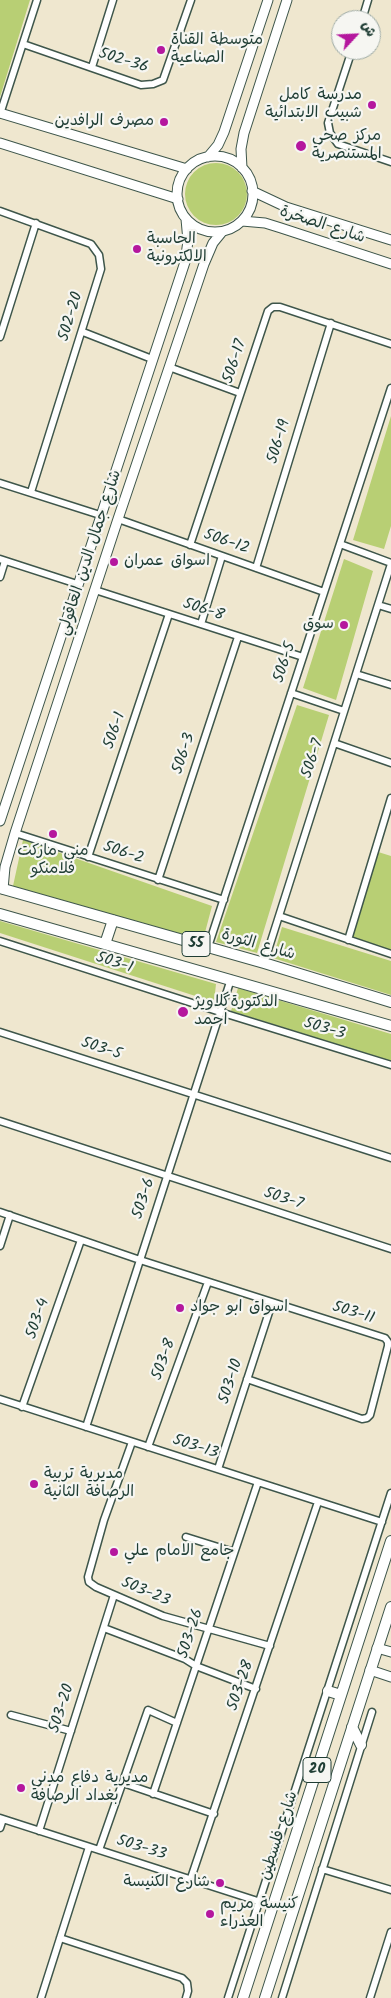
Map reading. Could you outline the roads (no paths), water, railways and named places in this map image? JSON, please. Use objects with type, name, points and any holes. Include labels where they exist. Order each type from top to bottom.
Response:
[{"type":"main road","name":"شارع الثورة","points":[[2,888],[264,963],[391,1002]]},
{"type":"main road","name":"55","points":[[0,914],[391,1026]]},
{"type":"main road","points":[[105,944],[113,920]]},
{"type":"main road","name":"شارع فلسطين","points":[[242,1996],[391,1541]]},
{"type":"main road","name":"20","points":[[265,1998],[391,1607]]},
{"type":"main road","points":[[328,1691],[341,1695]]},
{"type":"main road","points":[[352,1727],[361,1745]]},
{"type":"street","points":[[37,0],[0,114],[187,169]]},
{"type":"street","points":[[92,67],[113,0]]},
{"type":"street","name":"502-36","points":[[23,44],[141,85],[153,84],[163,80],[191,0]]},
{"type":"street","points":[[208,157],[218,145],[224,132],[268,0]]},
{"type":"street","points":[[242,168],[244,133],[287,0]]},
{"type":"street","points":[[349,60],[328,123],[330,133],[338,144],[391,162]]},
{"type":"street","points":[[0,143],[178,199]]},
{"type":"street","points":[[208,157],[226,158],[242,168],[249,178],[252,202],[242,221],[233,228],[222,232],[202,230],[186,218],[180,209],[178,188],[181,178],[187,169],[200,159],[208,157]]},
{"type":"street","name":"شارع الصخرة","points":[[252,191],[286,207],[391,240]]},
{"type":"street","name":"502-20","points":[[0,211],[91,244],[99,255],[102,269],[31,492]]},
{"type":"street","name":"شارع جمال الدين العاقولي","points":[[0,821],[185,262],[188,241],[186,218]]},
{"type":"street","name":"شارع الصخرة","points":[[242,221],[265,223],[391,264]]},
{"type":"street","points":[[0,337],[36,223]]},
{"type":"street","name":"شارع جمال الدين العاقولي","points":[[2,888],[3,860],[15,833],[204,264],[213,243],[222,232]]},
{"type":"street","name":"506-17","points":[[190,545],[268,311],[274,307],[280,307],[391,344]]},
{"type":"street","name":"506-19","points":[[256,568],[331,323]]},
{"type":"street","points":[[83,332],[152,359]]},
{"type":"street","points":[[169,367],[240,393]]},
{"type":"street","name":"506-5","points":[[208,947],[391,388]]},
{"type":"street","points":[[0,483],[100,515]]},
{"type":"street","name":"506-12","points":[[118,519],[324,592]]},
{"type":"street","points":[[340,544],[391,563]]},
{"type":"street","points":[[201,624],[222,556]]},
{"type":"street","points":[[0,577],[3,560],[77,584]]},
{"type":"street","name":"506-7","points":[[264,963],[391,563]]},
{"type":"street","name":"506-8","points":[[95,590],[303,657]]},
{"type":"street","points":[[378,605],[391,609]]},
{"type":"street","name":"506-1","points":[[88,857],[170,614]]},
{"type":"street","name":"506-3","points":[[158,880],[238,636]]},
{"type":"street","points":[[356,674],[391,685]]},
{"type":"street","points":[[291,693],[344,711]]},
{"type":"street","points":[[334,744],[391,763]]},
{"type":"street","points":[[348,940],[391,798]]},
{"type":"street","name":"506-2","points":[[15,833],[224,900]]},
{"type":"street","points":[[278,916],[391,954]]},
{"type":"street","name":"503-1","points":[[0,941],[220,1012]]},
{"type":"street","name":"503-6","points":[[86,1427],[231,979]]},
{"type":"street","name":"503-3","points":[[220,1012],[391,1065]]},
{"type":"street","name":"503-5","points":[[0,1032],[193,1095]]},
{"type":"street","points":[[193,1095],[391,1158]]},
{"type":"street","points":[[0,1121],[167,1176]]},
{"type":"street","name":"503-7","points":[[167,1176],[391,1250]]},
{"type":"street","name":"503-11","points":[[0,1212],[140,1260],[385,1338],[388,1346],[370,1415],[362,1419],[247,1380]]},
{"type":"street","points":[[0,1246],[10,1215]]},
{"type":"street","name":"503-4","points":[[22,1407],[81,1240]]},
{"type":"street","name":"503-8","points":[[148,1447],[208,1282]]},
{"type":"street","name":"503-10","points":[[218,1469],[272,1303]]},
{"type":"street","name":"503-13","points":[[0,1399],[382,1522]]},
{"type":"street","name":"503-23","points":[[132,1442],[104,1520],[88,1577],[90,1582],[96,1587],[163,1616],[270,1646]]},
{"type":"street","name":"503-26","points":[[153,1794],[258,1482]]},
{"type":"street","points":[[228,1998],[391,1493]]},
{"type":"street","name":"503-28","points":[[191,1878],[318,1502]]},
{"type":"street","points":[[186,1538],[234,1552]]},
{"type":"street","name":"503-20","points":[[39,1831],[114,1595]]},
{"type":"street","points":[[104,1628],[186,1659],[196,1666],[256,1689]]},
{"type":"street","points":[[377,1648],[391,1652]]},
{"type":"street","points":[[370,1670],[391,1676]]},
{"type":"street","points":[[99,1850],[148,1710],[177,1723]]},
{"type":"street","points":[[282,1998],[372,1712]]},
{"type":"street","points":[[11,1715],[70,1731]]},
{"type":"street","points":[[123,1784],[214,1814]]},
{"type":"street","points":[[0,1828],[2,1819]]},
{"type":"street","name":"503-33","points":[[2,1819],[191,1878],[273,1906]]},
{"type":"street","points":[[41,1998],[89,1847]]},
{"type":"street","points":[[322,1869],[391,1890]]},
{"type":"street","points":[[370,1998],[391,1932]]},
{"type":"street","points":[[60,1938],[182,1978],[187,1984],[186,1998]]},
{"type":"place","name":"متوسطة القناة الصناعية","points":[[161,50]]},
{"type":"place","name":"مدرسة كامل شبيب الابتدائية","points":[[372,105]]},
{"type":"place","name":"مصرف الرافدين","points":[[164,122]]},
{"type":"place","name":"مركز صحي المستنصرية","points":[[301,146]]},
{"type":"place","name":"الحاسبة الالكترونية","points":[[137,249]]},
{"type":"place","name":"اسواق عمران","points":[[114,562]]},
{"type":"place","name":"سوق","points":[[344,625]]},
{"type":"place","name":"مني ماركت فلامنكو","points":[[53,834]]},
{"type":"place","name":"الدكتورةگلاويژ احمد","points":[[183,1012]]},
{"type":"place","name":"اسواق ابو جواد","points":[[180,1308]]},
{"type":"place","name":"مديرية تربية الرصافة الثانية","points":[[34,1484]]},
{"type":"place","name":"جامع الامام علي","points":[[114,1552]]},
{"type":"place","name":"مديرية دفاع مدني بغداد الرصافة","points":[[21,1788]]},
{"type":"place","name":"شارع الكنيسة","points":[[220,1883]]},
{"type":"place","name":"كنيسة مريم العذراء","points":[[210,1914]]}]
